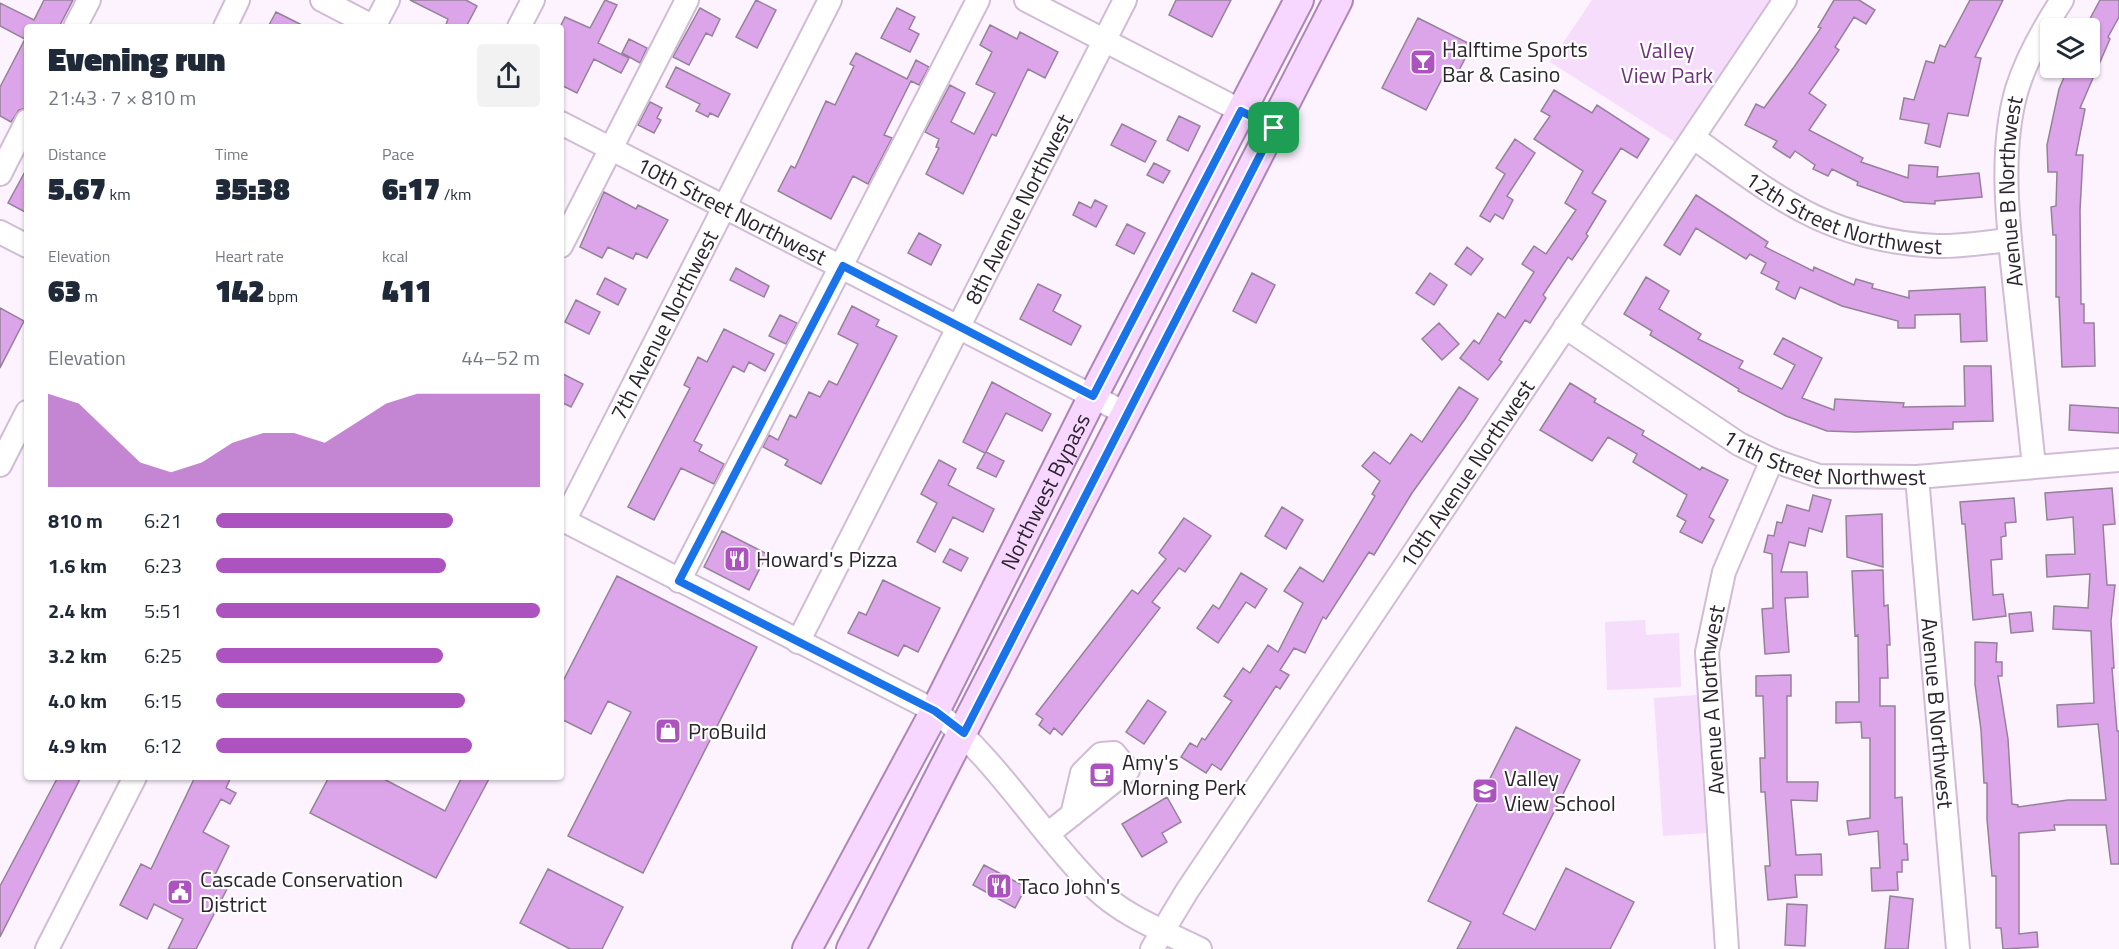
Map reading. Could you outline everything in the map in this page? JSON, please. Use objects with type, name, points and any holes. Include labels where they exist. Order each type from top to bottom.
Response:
[{"type":"main road","name":"Northwest Bypass","points":[[807,949],[935,711],[1093,396],[1299,0]]},
{"type":"main road","name":"Northwest Bypass","points":[[851,949],[1128,414],[1338,0]]},
{"type":"street","points":[[77,24],[89,0]]},
{"type":"street","points":[[226,24],[238,0]]},
{"type":"street","points":[[322,0],[368,24]]},
{"type":"street","points":[[376,24],[388,0]]},
{"type":"street","points":[[521,24],[533,0]]},
{"type":"street","points":[[564,240],[687,0]]},
{"type":"street","name":"7th Avenue Northwest","points":[[564,516],[830,0]]},
{"type":"street","points":[[679,581],[978,0]]},
{"type":"street","points":[[1026,0],[1274,128]]},
{"type":"street","name":"8th Avenue Northwest","points":[[798,642],[1125,0]]},
{"type":"street","name":"10th Avenue Northwest","points":[[1156,939],[1785,0]]},
{"type":"street","name":"Avenue B Northwest","points":[[2034,466],[2010,240],[2008,175],[2010,123],[2016,92],[2026,62],[2062,0]]},
{"type":"street","name":"10th Street Northwest","points":[[564,125],[1128,414]]},
{"type":"street","points":[[0,174],[24,127]]},
{"type":"street","name":"12th Street Northwest","points":[[1694,138],[1782,201],[1827,224],[1878,241],[1939,246],[2010,240]]},
{"type":"street","points":[[0,232],[24,244]]},
{"type":"street","name":"11th Street Northwest","points":[[1565,327],[1739,444],[1772,460],[1819,476],[1917,477],[2119,460]]},
{"type":"street","points":[[0,465],[24,418]]},
{"type":"street","name":"Avenue A Northwest","points":[[1727,949],[1707,652],[1724,572],[1772,460]]},
{"type":"street","name":"Avenue B Northwest","points":[[1917,477],[1958,949]]},
{"type":"street","points":[[564,521],[935,711],[964,733],[1095,887],[1156,939],[1200,949]]},
{"type":"street","points":[[47,949],[133,780]]},
{"type":"street","points":[[1049,833],[1072,815]]},
{"type":"green space","name":"Valley View Park","points":[[1592,0],[1785,0],[1686,149],[1550,62]]},
{"type":"green space","points":[[1645,620],[1646,635],[1679,633],[1681,687],[1607,690],[1605,622]]},
{"type":"green space","points":[[1697,695],[1706,833],[1663,836],[1654,698]]},
{"type":"building","points":[[44,0],[73,0],[61,24],[24,24],[24,38],[0,26],[0,3],[34,20]]},
{"type":"building","points":[[410,0],[466,0],[477,6],[468,24],[446,24],[448,19]]},
{"type":"building","points":[[605,0],[617,5],[598,43],[629,58],[621,73],[594,59],[577,93],[564,86],[564,24],[562,24],[565,17],[590,28]]},
{"type":"building","points":[[756,0],[776,10],[757,48],[736,37]]},
{"type":"building","points":[[1176,0],[1231,0],[1212,37],[1169,15]]},
{"type":"building","points":[[1834,0],[1859,0],[1875,10],[1866,24],[1854,17],[1835,47],[1839,50],[1809,93],[1826,105],[1809,130],[1863,158],[1861,162],[1908,178],[1909,165],[1938,167],[1937,177],[1979,173],[1982,197],[1935,201],[1935,204],[1904,202],[1857,185],[1858,182],[1832,169],[1828,176],[1813,169],[1815,165],[1795,151],[1790,158],[1773,147],[1777,141],[1745,125],[1756,104],[1764,108],[1794,67],[1821,28],[1818,27]]},
{"type":"building","points":[[1970,0],[2003,0],[1975,57],[1981,58],[1968,116],[1948,113],[1940,147],[1925,143],[1929,124],[1900,119],[1904,98],[1914,100],[1926,61],[1934,63],[1940,45],[1945,47]]},
{"type":"building","points":[[2100,0],[2119,0],[2119,17],[2108,37],[2110,39],[2100,62],[2100,18],[2090,18]]},
{"type":"building","points":[[700,8],[720,19],[712,36],[706,33],[689,65],[673,57]]},
{"type":"building","points":[[897,8],[915,17],[909,29],[919,34],[910,52],[881,38]]},
{"type":"building","points":[[276,12],[300,24],[270,24]]},
{"type":"building","points":[[1418,18],[1472,45],[1455,78],[1445,73],[1426,110],[1382,88]]},
{"type":"building","points":[[990,25],[1017,39],[1020,32],[1058,52],[1045,78],[1028,69],[996,136],[992,134],[963,194],[926,174],[939,148],[936,147],[939,139],[925,132],[950,85],[965,93],[951,122],[974,134],[995,93],[976,84],[992,52],[980,45]]},
{"type":"building","points":[[629,39],[647,48],[640,63],[622,53]]},
{"type":"building","points":[[24,41],[24,109],[19,110],[11,122],[0,116],[0,87]]},
{"type":"building","points":[[856,53],[907,79],[916,60],[929,67],[919,85],[911,81],[884,135],[892,138],[868,184],[853,176],[831,219],[778,191],[791,166],[795,168],[826,101],[835,105],[854,66],[850,64]]},
{"type":"building","points":[[676,67],[730,94],[718,117],[710,113],[708,117],[696,111],[700,104],[666,87]]},
{"type":"building","points":[[2064,78],[2093,78],[2080,108],[2085,109],[2076,155],[2083,155],[2080,210],[2081,304],[2084,304],[2084,323],[2094,323],[2095,366],[2062,367],[2059,297],[2056,297],[2056,235],[2053,235],[2051,207],[2056,206],[2057,172],[2048,172],[2047,145],[2059,89]]},
{"type":"building","points":[[1554,90],[1592,113],[1597,105],[1649,139],[1637,158],[1621,148],[1592,193],[1606,201],[1586,234],[1588,236],[1572,260],[1568,257],[1543,295],[1546,298],[1530,323],[1525,320],[1499,360],[1502,362],[1488,380],[1460,358],[1474,340],[1479,344],[1498,313],[1505,318],[1534,272],[1522,264],[1534,246],[1546,254],[1576,210],[1565,203],[1583,171],[1534,139],[1550,116],[1541,111]]},
{"type":"building","points":[[650,102],[662,108],[657,118],[661,120],[654,133],[638,125]]},
{"type":"building","points":[[1179,116],[1200,126],[1188,151],[1167,140]]},
{"type":"building","points":[[1122,124],[1156,141],[1145,162],[1111,145]]},
{"type":"building","points":[[1515,139],[1535,153],[1507,196],[1513,200],[1503,219],[1495,214],[1490,222],[1480,216],[1505,174],[1496,168]]},
{"type":"building","points":[[1154,163],[1170,171],[1163,183],[1147,175]]},
{"type":"building","points":[[24,174],[24,211],[8,203]]},
{"type":"building","points":[[604,192],[636,209],[638,205],[668,220],[647,258],[636,253],[633,259],[608,247],[602,258],[580,247]]},
{"type":"building","points":[[1696,195],[1768,242],[1765,247],[1813,271],[1814,267],[1854,285],[1856,279],[1873,284],[1872,288],[1909,298],[1909,291],[1985,287],[1987,341],[1961,342],[1960,314],[1915,315],[1915,328],[1898,328],[1898,321],[1842,306],[1800,287],[1795,299],[1776,289],[1779,282],[1761,273],[1766,263],[1750,254],[1746,259],[1696,228],[1680,255],[1664,245]]},
{"type":"building","points":[[1095,200],[1107,206],[1096,227],[1073,215],[1079,202],[1091,208]]},
{"type":"building","points":[[1127,224],[1145,233],[1134,254],[1116,245]]},
{"type":"building","points":[[919,233],[941,245],[931,265],[908,253]]},
{"type":"building","points":[[1467,247],[1483,259],[1471,275],[1455,264]]},
{"type":"building","points":[[736,268],[769,286],[764,297],[730,280]]},
{"type":"building","points":[[1252,273],[1275,285],[1256,323],[1233,311]]},
{"type":"building","points":[[1430,273],[1447,285],[1434,305],[1416,293]]},
{"type":"building","points":[[1646,277],[1669,291],[1659,309],[1701,334],[1698,339],[1743,361],[1739,368],[1782,389],[1795,365],[1774,354],[1783,338],[1822,358],[1802,398],[1834,410],[1835,399],[1904,403],[1903,407],[1965,406],[1964,366],[1991,366],[1993,421],[1953,422],[1953,429],[1855,432],[1827,431],[1786,416],[1738,391],[1739,389],[1650,335],[1652,331],[1624,314]]},
{"type":"building","points":[[605,278],[626,289],[618,305],[597,294]]},
{"type":"building","points":[[1038,284],[1061,295],[1053,311],[1081,326],[1071,345],[1020,319]]},
{"type":"building","points":[[576,300],[600,312],[589,334],[565,322]]},
{"type":"building","points":[[852,306],[879,320],[876,326],[897,336],[821,484],[785,465],[788,460],[763,447],[769,435],[778,440],[790,415],[796,418],[809,392],[820,397],[829,381],[837,385],[858,344],[838,334]]},
{"type":"building","points":[[0,308],[24,321],[0,368]]},
{"type":"building","points":[[780,315],[797,323],[786,344],[769,336]]},
{"type":"building","points":[[1439,323],[1459,344],[1442,360],[1422,339]]},
{"type":"building","points":[[724,329],[774,354],[765,371],[749,362],[744,372],[733,366],[694,441],[702,445],[699,451],[724,464],[714,484],[681,468],[654,520],[628,507],[690,388],[684,385],[698,357],[707,362]]},
{"type":"building","points":[[564,374],[583,384],[571,407],[564,404]]},
{"type":"building","points":[[992,382],[1051,414],[1042,431],[1006,413],[986,452],[1004,461],[996,477],[977,468],[985,453],[963,442]]},
{"type":"building","points":[[1570,383],[1596,399],[1594,402],[1644,431],[1642,435],[1700,470],[1702,467],[1728,480],[1709,517],[1714,520],[1702,543],[1680,532],[1686,521],[1677,516],[1687,495],[1633,462],[1637,454],[1608,437],[1592,461],[1540,430]]},
{"type":"building","points":[[1459,387],[1478,399],[1412,493],[1374,555],[1369,552],[1326,619],[1323,617],[1305,653],[1294,648],[1280,670],[1289,675],[1280,689],[1276,686],[1221,770],[1212,764],[1206,773],[1181,757],[1190,743],[1197,747],[1202,738],[1205,740],[1232,701],[1224,696],[1243,668],[1250,673],[1268,645],[1278,652],[1303,603],[1284,591],[1300,567],[1323,582],[1375,496],[1372,494],[1380,481],[1362,466],[1374,452],[1390,464],[1411,434],[1422,442]]},
{"type":"building","points":[[2070,405],[2119,408],[2119,433],[2069,430]]},
{"type":"building","points":[[939,460],[956,469],[948,485],[994,509],[983,532],[953,517],[935,552],[917,542],[937,503],[921,494]]},
{"type":"building","points":[[2112,488],[2115,524],[2103,525],[2107,585],[2115,585],[2111,621],[2114,668],[2112,668],[2117,731],[2119,731],[2119,864],[2111,864],[2106,825],[2054,825],[2055,830],[2019,833],[2019,934],[2037,932],[2038,947],[2003,949],[2001,928],[1996,928],[1996,876],[1992,876],[1987,819],[1987,783],[1984,783],[1981,730],[1975,684],[1975,642],[1997,643],[1996,662],[2002,662],[2002,676],[1998,676],[2008,739],[2012,804],[2018,807],[2068,800],[2106,800],[2098,724],[2058,727],[2057,705],[2094,703],[2091,631],[2053,629],[2054,606],[2088,608],[2090,574],[2047,577],[2046,555],[2075,554],[2073,517],[2047,520],[2045,493]]},
{"type":"building","points":[[1813,495],[1831,500],[1822,532],[1809,528],[1805,546],[1789,542],[1781,572],[1807,572],[1808,597],[1785,598],[1789,652],[1765,654],[1762,609],[1773,608],[1772,554],[1764,552],[1768,535],[1774,536],[1777,522],[1782,523],[1787,505],[1809,511]]},
{"type":"building","points":[[2014,498],[2016,522],[2005,523],[2006,536],[2001,537],[2002,559],[1991,560],[1993,595],[2003,594],[2006,616],[1973,620],[1965,524],[1962,524],[1960,502]]},
{"type":"building","points":[[1282,507],[1303,520],[1286,549],[1265,536]]},
{"type":"building","points":[[1882,514],[1883,567],[1847,557],[1846,516]]},
{"type":"building","points":[[1184,518],[1211,536],[1185,572],[1179,568],[1152,602],[1160,608],[1062,735],[1054,728],[1050,734],[1039,725],[1043,719],[1036,714],[1132,590],[1138,594],[1166,559],[1159,553]]},
{"type":"building","points":[[722,531],[767,554],[749,590],[704,567]]},
{"type":"building","points":[[950,549],[968,558],[961,571],[943,562]]},
{"type":"building","points":[[1883,570],[1884,606],[1888,605],[1890,645],[1887,645],[1888,678],[1880,678],[1880,706],[1895,706],[1895,798],[1902,797],[1904,844],[1907,844],[1908,860],[1902,860],[1902,872],[1897,872],[1898,890],[1872,891],[1871,868],[1880,868],[1878,831],[1849,835],[1847,821],[1870,818],[1870,738],[1862,738],[1861,722],[1836,723],[1836,702],[1859,702],[1858,635],[1855,636],[1852,571]]},
{"type":"building","points":[[1241,573],[1267,589],[1255,608],[1246,602],[1218,643],[1197,628],[1213,605],[1219,609]]},
{"type":"building","points":[[617,576],[757,647],[643,873],[568,836],[631,712],[608,701],[591,734],[564,720],[564,679]]},
{"type":"building","points":[[883,580],[940,608],[918,652],[904,645],[898,656],[848,633],[859,612],[866,615]]},
{"type":"building","points":[[2031,612],[2033,631],[2011,633],[2009,614]]},
{"type":"building","points":[[1791,675],[1791,696],[1787,696],[1787,782],[1818,782],[1817,801],[1791,800],[1796,855],[1821,854],[1822,875],[1795,875],[1797,897],[1768,900],[1765,866],[1770,866],[1765,792],[1761,792],[1760,758],[1765,758],[1763,696],[1756,696],[1756,676]]},
{"type":"building","points":[[1148,700],[1166,712],[1144,744],[1126,732]]},
{"type":"building","points":[[1516,727],[1580,760],[1503,914],[1535,930],[1566,868],[1634,902],[1610,949],[1457,949],[1471,922],[1428,901]]},
{"type":"building","points":[[56,780],[79,780],[0,937],[0,886]]},
{"type":"building","points":[[194,780],[230,780],[226,788],[236,793],[230,804],[221,799],[203,832],[229,846],[214,877],[229,885],[196,949],[168,949],[183,919],[154,904],[147,919],[120,905],[141,864],[151,869]]},
{"type":"building","points":[[327,780],[386,780],[445,811],[460,780],[488,780],[436,878],[310,813]]},
{"type":"building","points":[[1167,797],[1181,822],[1162,833],[1167,842],[1142,857],[1122,824]]},
{"type":"building","name":"Taco John's","points":[[984,865],[1026,887],[1015,908],[973,885]]},
{"type":"building","points":[[548,869],[623,907],[602,949],[570,949],[520,923]]},
{"type":"building","points":[[1890,896],[1913,899],[1908,949],[1885,949]]},
{"type":"building","points":[[1787,904],[1807,905],[1805,946],[1785,945]]},
{"type":"place","name":"Halftime Sports Bar & Casino","points":[[1423,62]]},
{"type":"place","name":"Howard's Pizza","points":[[737,559]]},
{"type":"place","name":"ProBuild","points":[[668,731]]},
{"type":"place","name":"Amy's Morning Perk","points":[[1102,775]]},
{"type":"place","name":"Valley View School","points":[[1485,791]]},
{"type":"place","name":"Taco John's","points":[[999,886]]},
{"type":"place","name":"Cascade Conservation District","points":[[180,892]]},
{"type":"route","points":[[1241,111],[1274,128],[964,733],[935,711],[679,581],[843,266],[1093,396],[1241,111]]}]
